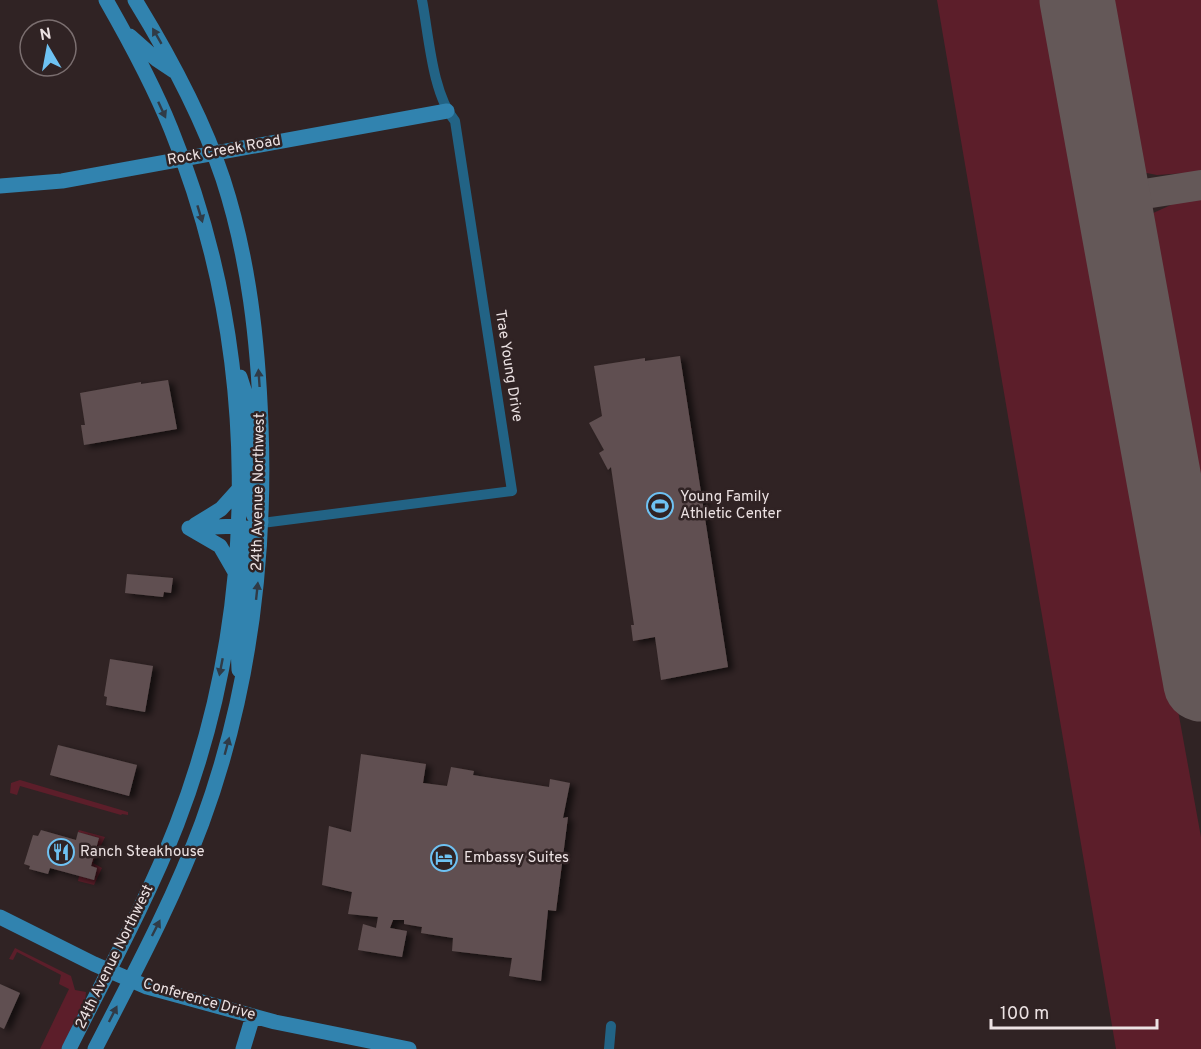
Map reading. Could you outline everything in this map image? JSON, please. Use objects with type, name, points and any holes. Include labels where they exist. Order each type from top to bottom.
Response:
[{"type":"main road","name":"24th Avenue Northwest","points":[[69,1049],[153,882],[194,775],[216,694],[226,639],[235,573],[238,526],[238,430],[228,340],[205,231],[182,158],[161,107],[124,31],[106,0]]},
{"type":"main road","name":"24th Avenue Northwest","points":[[95,1049],[183,871],[202,823],[226,749],[247,660],[255,609],[262,523],[260,390],[252,306],[235,225],[213,153],[177,72],[135,0]]},
{"type":"main road","points":[[124,31],[156,59],[177,72]]},
{"type":"main road","name":"Rock Creek Road","points":[[0,186],[62,181],[447,111]]},
{"type":"main road","points":[[228,340],[248,402],[251,507],[254,516],[262,523]]},
{"type":"main road","points":[[189,528],[220,509],[239,489]]},
{"type":"main road","points":[[189,528],[238,526],[246,528],[249,533],[238,645],[240,694]]},
{"type":"main road","points":[[189,528],[220,546],[235,573]]},
{"type":"main road","name":"Conference Drive","points":[[0,917],[147,987],[253,1016],[343,1037],[409,1049]]},
{"type":"main road","points":[[243,1049],[253,1016]]},
{"type":"street","name":"Trae Young Drive","points":[[262,523],[512,490],[455,121],[447,111],[436,79],[422,0]]},
{"type":"street","points":[[609,1049],[611,1026]]},
{"type":"shaded area","points":[[937,0],[1049,0],[1201,837],[1201,1049],[1116,1049]]},
{"type":"shaded area","points":[[1100,0],[1201,0],[1201,172],[1157,175],[1131,170]]},
{"type":"shaded area","points":[[1201,196],[1201,553],[1140,219],[1173,204]]},
{"type":"shaded area","points":[[20,780],[128,812],[128,815],[121,815],[20,786],[17,795],[10,793],[11,783]]},
{"type":"shaded area","points":[[79,830],[105,837],[93,863],[102,868],[94,885],[78,881],[79,876],[94,880],[97,868],[91,866],[99,838],[78,832]]},
{"type":"shaded area","points":[[15,948],[71,976],[75,990],[86,992],[85,1002],[61,1049],[40,1049],[69,989],[59,984],[61,975],[17,952],[13,960],[9,959]]},
{"type":"building","name":"Young Family Athletic Center","points":[[680,356],[728,667],[661,680],[655,637],[633,641],[631,625],[634,625],[611,467],[608,470],[599,453],[604,450],[589,423],[602,416],[594,366],[645,358],[645,361]]},
{"type":"building","points":[[168,380],[177,429],[84,445],[81,425],[85,425],[80,393],[141,382],[141,384]]},
{"type":"building","points":[[127,574],[173,578],[171,593],[164,592],[163,597],[125,593]]},
{"type":"building","points":[[110,659],[153,666],[145,712],[106,705],[107,697],[104,696]]},
{"type":"building","points":[[58,745],[137,765],[129,796],[50,775]]},
{"type":"building","name":"Embassy Suites","points":[[361,754],[426,764],[423,783],[447,786],[451,767],[474,771],[473,775],[549,787],[550,779],[570,783],[563,818],[568,817],[556,911],[548,910],[541,981],[509,976],[512,958],[452,951],[453,938],[421,933],[422,927],[404,924],[404,920],[393,920],[390,928],[407,931],[402,957],[358,950],[363,924],[376,928],[378,917],[348,914],[352,892],[322,885],[329,826],[351,832]]},
{"type":"building","name":"Ranch Steakhouse","points":[[41,830],[76,840],[78,832],[99,838],[91,866],[97,868],[94,880],[50,868],[48,874],[29,869],[30,866],[24,864],[33,835],[38,836]]},
{"type":"building","points":[[0,984],[20,993],[4,1029],[0,1027]]},
{"type":"taxiway","points":[[1113,199],[1201,185]]},
{"type":"runway","points":[[1077,0],[1201,684]]},
{"type":"place","name":"Young Family Athletic Center","points":[[660,506]]},
{"type":"place","name":"Ranch Steakhouse","points":[[61,852]]},
{"type":"place","name":"Embassy Suites","points":[[444,858]]}]
